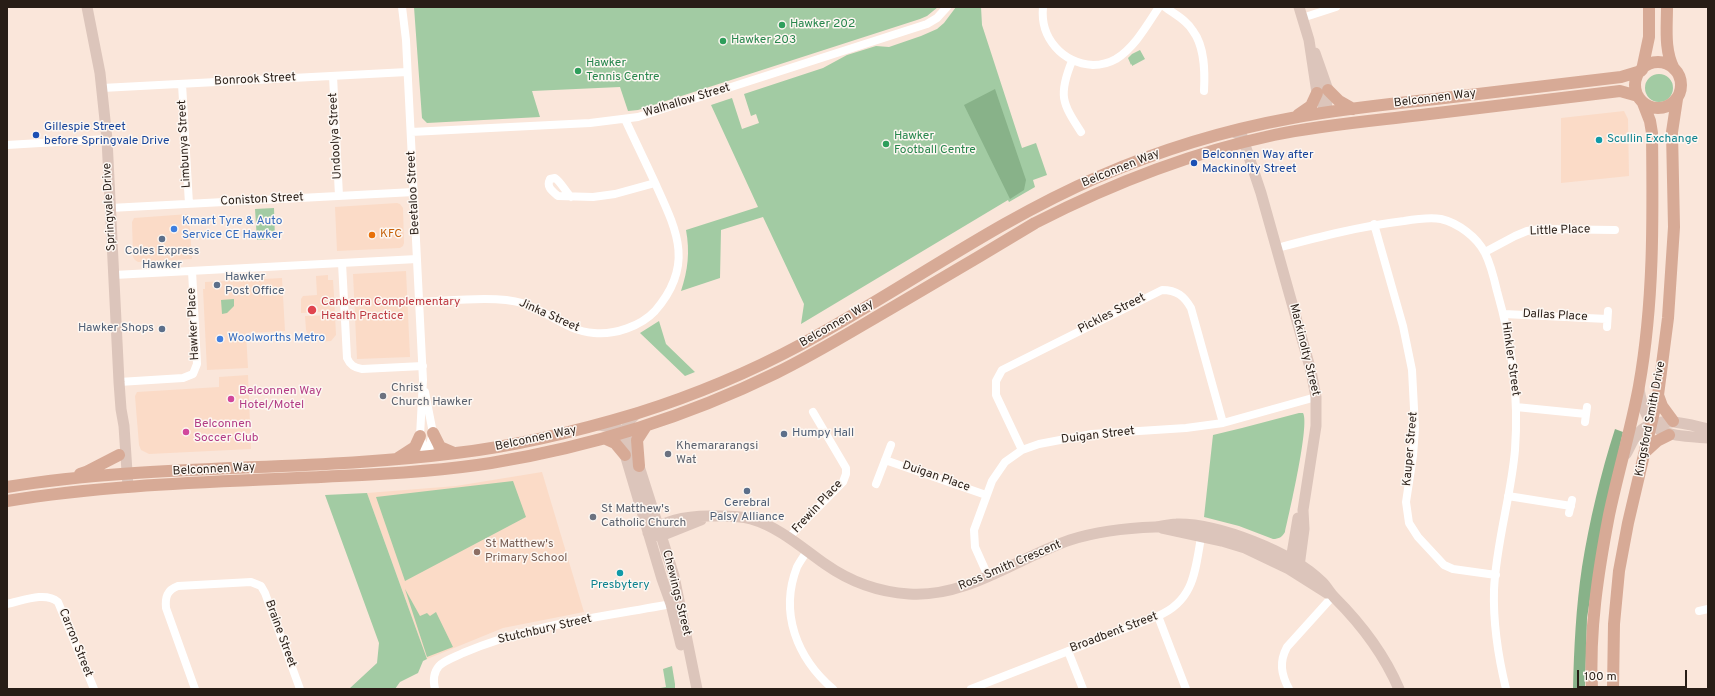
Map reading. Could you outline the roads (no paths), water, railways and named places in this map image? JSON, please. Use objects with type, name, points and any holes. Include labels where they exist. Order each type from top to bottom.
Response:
[{"type":"main road","points":[[1649,7],[1649,37],[1641,70],[1636,83],[1641,100],[1651,107],[1660,108],[1669,106],[1677,99],[1680,93],[1681,84],[1679,76],[1669,60],[1667,49],[1667,7]]},
{"type":"main road","points":[[1641,70],[1648,65],[1660,63],[1674,69]]},
{"type":"main road","name":"Belconnen Way","points":[[7,487],[41,482],[124,474],[335,463],[455,454],[524,442],[595,425],[637,413],[699,391],[752,369],[798,347],[1029,211],[1091,180],[1133,162],[1172,148],[1232,131],[1295,117],[1422,100],[1621,77],[1641,70]]},
{"type":"main road","points":[[1566,84],[1568,98]]},
{"type":"main road","points":[[1295,117],[1311,106],[1323,91],[1353,109]]},
{"type":"main road","name":"Belconnen Way","points":[[7,501],[64,493],[125,488],[404,473],[453,468],[526,457],[604,438],[646,426],[704,404],[776,373],[1067,207],[1133,177],[1206,153],[1309,129],[1346,124],[1620,92],[1641,100]]},
{"type":"main road","name":"Kingsford Smith Drive","points":[[1613,689],[1614,624],[1619,571],[1628,523],[1658,395],[1668,318],[1672,279],[1674,227],[1672,132],[1677,99]]},
{"type":"main road","points":[[1422,100],[1423,115]]},
{"type":"main road","name":"Kingsford Smith Drive","points":[[1592,689],[1594,615],[1609,515],[1639,386],[1652,269],[1652,133],[1650,120],[1641,100]]},
{"type":"main road","points":[[1309,129],[1318,122],[1326,112],[1334,119],[1346,124]]},
{"type":"main road","points":[[1029,211],[1035,224]]},
{"type":"main road","points":[[832,328],[838,339]]},
{"type":"main road","points":[[1658,395],[1662,406],[1672,421]]},
{"type":"main road","points":[[639,466],[637,440],[646,426]]},
{"type":"main road","points":[[433,433],[440,447],[455,454]]},
{"type":"main road","points":[[1646,451],[1657,441],[1669,435]]},
{"type":"main road","points":[[395,459],[415,447],[420,436]]},
{"type":"main road","points":[[604,438],[615,443],[625,455]]},
{"type":"main road","points":[[41,482],[86,472],[119,455]]},
{"type":"main road","points":[[404,473],[420,466],[426,456],[433,463],[453,468]]},
{"type":"street","name":"Springvale Drive","points":[[86,7],[97,55],[107,139],[121,409],[124,426],[125,488]]},
{"type":"street","name":"Beetaloo Street","points":[[402,7],[414,192],[423,380],[433,433],[426,456]]},
{"type":"street","name":"Walhallow Street","points":[[410,132],[590,123],[625,119],[663,110],[927,24],[937,18],[947,7]]},
{"type":"street","points":[[1043,7],[1044,26],[1048,37],[1058,51],[1072,61],[1097,65],[1114,60],[1124,53],[1159,7]]},
{"type":"street","points":[[1164,7],[1188,24],[1194,31],[1199,44],[1203,63],[1205,77],[1204,91]]},
{"type":"street","points":[[1326,112],[1323,91],[1300,12],[1336,7]]},
{"type":"street","points":[[1072,61],[1064,80],[1063,89],[1065,103],[1069,113],[1081,132]]},
{"type":"street","name":"Bonrook Street","points":[[102,88],[407,72]]},
{"type":"street","name":"Undoolya Street","points":[[333,76],[339,196]]},
{"type":"street","name":"Limbunya Street","points":[[182,84],[188,204]]},
{"type":"street","name":"Jinka Street","points":[[419,302],[512,300],[541,311],[564,325],[593,333],[614,332],[642,321],[651,315],[670,291],[675,278],[678,264],[678,242],[674,226],[625,119]]},
{"type":"street","points":[[1232,131],[1242,136],[1248,142],[1258,125]]},
{"type":"street","points":[[7,145],[107,139]]},
{"type":"street","name":"Mackinolty Street","points":[[1248,142],[1311,371],[1316,397],[1316,426],[1303,510],[1304,529],[1295,567]]},
{"type":"street","points":[[571,196],[593,197],[616,194],[655,183]]},
{"type":"street","name":"Coniston Street","points":[[110,208],[414,192]]},
{"type":"street","name":"Hinkler Street","points":[[1277,248],[1374,224],[1430,218],[1442,219],[1466,231],[1485,252],[1491,267],[1504,314],[1512,360],[1516,407],[1515,451],[1496,574],[1494,614],[1496,641],[1506,689]]},
{"type":"street","name":"Kauper Street","points":[[1374,224],[1403,326],[1412,370],[1415,428],[1413,456],[1406,502],[1409,523],[1418,537],[1444,565],[1452,569],[1496,574]]},
{"type":"street","name":"Little Place","points":[[1485,252],[1527,231],[1615,230]]},
{"type":"street","name":"Hawker Place","points":[[114,275],[417,259]]},
{"type":"street","points":[[342,263],[349,362],[356,369],[422,366]]},
{"type":"street","name":"Hawker Place","points":[[120,382],[183,378],[193,374],[197,364],[192,271]]},
{"type":"street","name":"Pickles Street","points":[[1022,450],[996,395],[996,381],[1002,370],[1162,290],[1177,292],[1184,297],[1191,308],[1223,422]]},
{"type":"street","name":"Dallas Place","points":[[1504,314],[1607,319]]},
{"type":"street","name":"Beetaloo Street","points":[[423,380],[420,436],[426,456]]},
{"type":"street","points":[[1639,386],[1644,411],[1652,425],[1669,435],[1708,438]]},
{"type":"street","name":"Duigan Street","points":[[988,576],[975,546],[974,530],[992,480],[1000,468],[1016,453],[1039,444],[1092,434],[1186,428],[1223,422],[1316,397]]},
{"type":"street","points":[[1516,407],[1586,414]]},
{"type":"street","name":"Springvale Drive","points":[[121,409],[118,428],[119,455],[124,474]]},
{"type":"street","name":"Frewin Place","points":[[789,538],[843,482],[846,474],[846,468],[813,412]]},
{"type":"street","points":[[595,425],[610,426],[624,432],[629,421],[637,413]]},
{"type":"street","points":[[1622,464],[1636,435],[1646,427],[1672,421],[1708,429]]},
{"type":"street","name":"Chewings Street","points":[[675,603],[662,579],[648,533],[621,441],[624,432],[630,438],[674,576],[675,603],[693,688]]},
{"type":"street","points":[[876,484],[891,445]]},
{"type":"street","name":"Duigan Place","points":[[885,460],[986,495]]},
{"type":"street","points":[[1508,496],[1570,506]]},
{"type":"street","name":"Mackinolty Street","points":[[1295,567],[1294,540],[1297,523],[1303,510]]},
{"type":"street","name":"Ross Smith Crescent","points":[[660,531],[711,516],[733,516],[752,519],[770,526],[827,565],[847,576],[867,585],[888,591],[909,594],[929,594],[949,591],[968,585],[1071,540],[1114,530],[1177,524],[1202,531],[1295,567]]},
{"type":"street","points":[[648,533],[660,531]]},
{"type":"street","name":"Ross Smith Crescent","points":[[1202,531],[1230,534],[1270,548],[1295,567],[1322,582],[1369,636],[1384,659],[1399,689]]},
{"type":"street","name":"Broadbent Street","points":[[974,688],[1173,609],[1182,600],[1189,589],[1193,577],[1202,531]]},
{"type":"street","points":[[1270,548],[1278,550],[1286,548],[1294,540]]},
{"type":"street","points":[[807,551],[798,566],[793,584],[790,602],[792,620],[800,648],[809,664],[821,679],[833,689]]},
{"type":"street","name":"Braine Street","points":[[195,689],[166,608],[165,601],[168,592],[178,586],[251,582],[260,586],[265,593],[300,689]]},
{"type":"street","name":"Carron Street","points":[[7,604],[44,596],[58,602],[94,689]]},
{"type":"street","points":[[1289,689],[1282,671],[1283,655],[1287,647],[1333,596]]},
{"type":"street","name":"Stutchbury Street","points":[[436,689],[434,675],[438,666],[478,647],[523,632],[675,603]]},
{"type":"street","points":[[1699,611],[1708,609]]},
{"type":"street","points":[[1158,616],[1186,689]]},
{"type":"street","points":[[1068,651],[1083,689]]},
{"type":"place","name":"Hawker 202","points":[[782,25]]},
{"type":"place","name":"Hawker 203","points":[[723,41]]},
{"type":"place","name":"Hawker Tennis Centre","points":[[578,71]]},
{"type":"place","name":"Gillespie Street before Springvale Drive","points":[[36,135]]},
{"type":"place","name":"Scullin Exchange","points":[[1599,140]]},
{"type":"place","name":"Hawker Football Centre","points":[[886,144]]},
{"type":"place","name":"Belconnen Way after Mackinolty Street","points":[[1194,163]]},
{"type":"place","name":"Kmart Tyre & Auto Service CE Hawker","points":[[174,229]]},
{"type":"place","name":"KFC","points":[[372,235]]},
{"type":"place","name":"Coles Express Hawker","points":[[162,239]]},
{"type":"place","name":"Hawker Post Office","points":[[217,285]]},
{"type":"place","name":"Canberra Complementary Health Practice","points":[[312,310]]},
{"type":"place","name":"Hawker Shops","points":[[162,329]]},
{"type":"place","name":"Woolworths Metro","points":[[220,339]]},
{"type":"place","name":"Christ Church Hawker","points":[[383,396]]},
{"type":"place","name":"Belconnen Way Hotel/Motel","points":[[231,399]]},
{"type":"place","name":"Belconnen Soccer Club","points":[[186,432]]},
{"type":"place","name":"Humpy Hall","points":[[784,434]]},
{"type":"place","name":"Khemararangsi Wat","points":[[668,454]]},
{"type":"place","name":"Cerebral Palsy Alliance","points":[[747,491]]},
{"type":"place","name":"St Matthew's Catholic Church","points":[[593,517]]},
{"type":"place","name":"St Matthew's Primary School","points":[[477,552]]},
{"type":"place","name":"Presbytery","points":[[620,573]]}]
